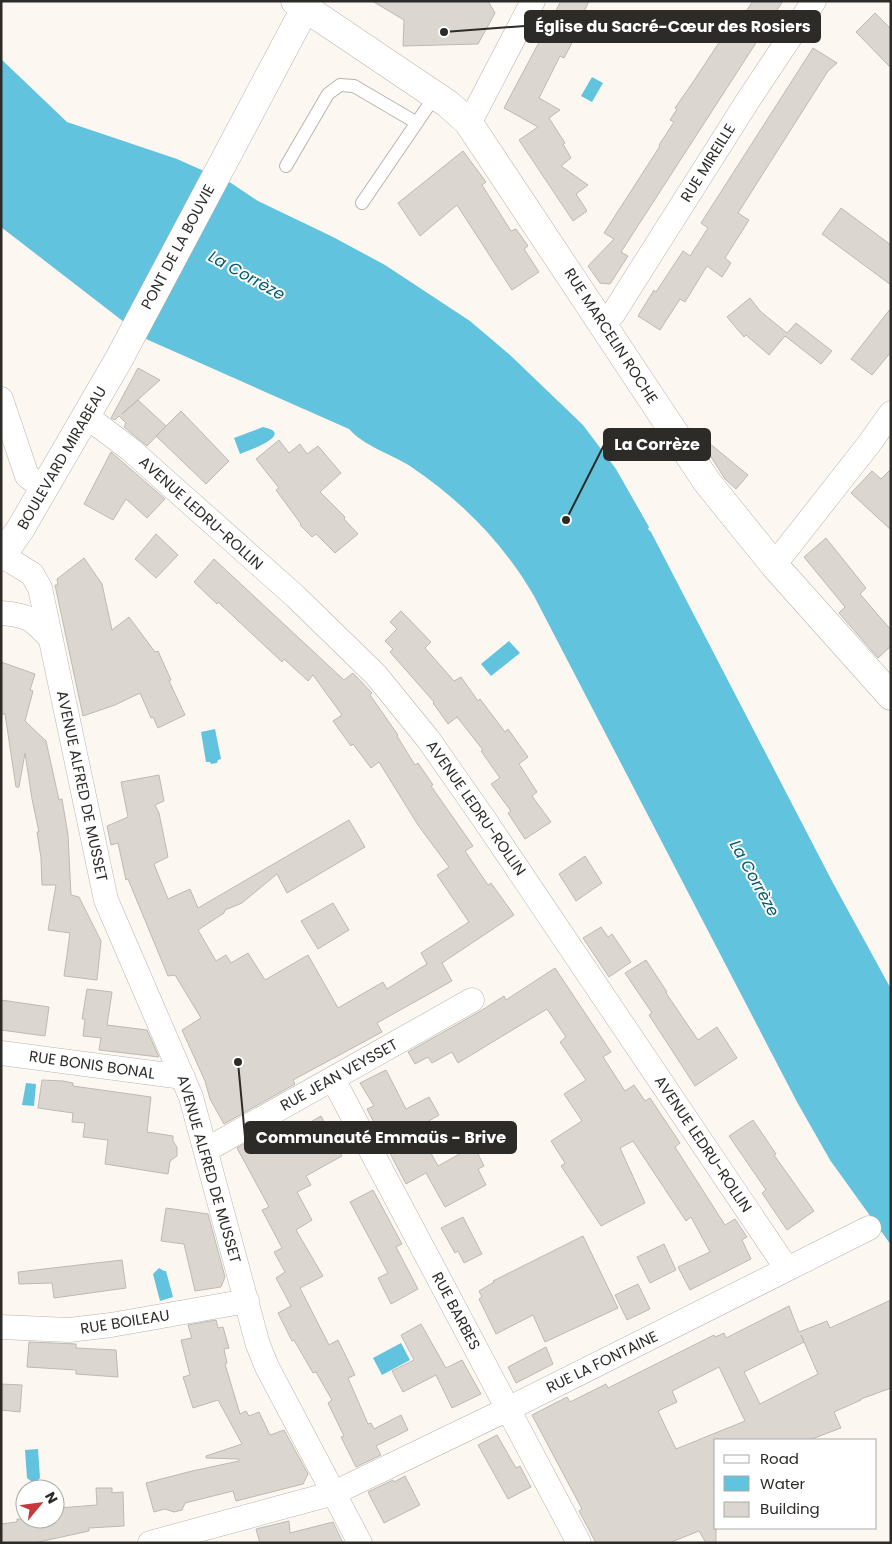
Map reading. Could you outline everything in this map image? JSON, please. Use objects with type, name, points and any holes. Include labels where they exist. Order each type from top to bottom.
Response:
[{"type":"main road","name":"RUE MARCELIN ROCHE","points":[[303,3],[435,96],[468,122],[706,482],[774,565],[891,696]]},
{"type":"main road","name":"PONT DE LA BOUVIE","points":[[119,359],[238,135],[303,3]]},
{"type":"main road","name":"BOULEVARD MIRABEAU","points":[[2,559],[119,359]]},
{"type":"street","points":[[468,122],[473,116],[533,1]]},
{"type":"street","name":"RUE MIREILLE","points":[[603,324],[613,314],[747,102],[814,1]]},
{"type":"street","points":[[1,399],[27,476],[44,488]]},
{"type":"street","points":[[774,565],[891,413]]},
{"type":"street","name":"AVENUE LEDRU-ROLLIN","points":[[86,416],[130,450],[296,597],[376,675],[428,739],[484,819],[787,1269]]},
{"type":"street","name":"AVENUE ALFRED DE MUSSET","points":[[2,559],[32,574],[40,588],[106,900],[192,1097],[258,1345],[267,1367],[360,1543]]},
{"type":"street","points":[[1,613],[17,614],[35,621],[51,639]]},
{"type":"street","name":"RUE JEAN VEYSSET","points":[[206,1150],[472,1000]]},
{"type":"street","name":"RUE BONIS BONAL","points":[[1,1053],[183,1077]]},
{"type":"street","name":"RUE BARBES","points":[[333,1079],[579,1543]]},
{"type":"street","name":"RUE LA FONTAINE","points":[[150,1543],[202,1536],[334,1492],[508,1409],[869,1228]]},
{"type":"street","name":"RUE BOILEAU","points":[[1,1327],[69,1330],[111,1325],[247,1301]]},
{"type":"lane","points":[[286,166],[328,94],[340,84],[354,86],[416,123]]},
{"type":"lane","points":[[362,203],[435,96]]},
{"type":"water","points":[[1,59],[67,122],[177,159],[231,183],[258,201],[333,237],[385,265],[470,321],[510,355],[583,425],[616,469],[649,527],[648,529],[833,883],[891,989],[891,1245],[830,1160],[797,1102],[534,596],[509,559],[464,508],[410,466],[370,445],[349,429],[146,339],[1,227]]},
{"type":"water","points":[[592,77],[603,83],[592,102],[581,96]]},
{"type":"water","points":[[263,427],[272,430],[275,434],[273,438],[260,446],[240,454],[234,438]]},
{"type":"water","points":[[509,641],[520,653],[491,676],[481,664]]},
{"type":"water","points":[[215,729],[221,759],[217,763],[211,764],[206,762],[201,732]]},
{"type":"water","points":[[26,1083],[36,1084],[34,1106],[22,1105]]},
{"type":"water","points":[[159,1268],[166,1271],[173,1297],[160,1301],[153,1274]]},
{"type":"water","points":[[401,1343],[410,1360],[382,1375],[373,1358]]},
{"type":"water","points":[[38,1449],[39,1479],[27,1478],[25,1450]]},
{"type":"building","points":[[372,1],[488,1],[495,13],[478,44],[403,46],[404,20]]},
{"type":"building","points":[[561,1],[589,1],[582,16],[591,21],[580,42],[574,39],[564,58],[560,56],[539,98],[560,110],[549,118],[565,143],[563,144],[571,158],[561,166],[588,185],[576,194],[587,211],[573,221],[519,140],[538,127],[504,108]]},
{"type":"building","points":[[753,1],[783,1],[621,252],[628,256],[610,284],[600,283],[588,266],[614,239],[604,233],[674,122],[670,120],[677,109],[675,108],[732,23],[736,26]]},
{"type":"building","points":[[875,13],[891,29],[891,68],[856,32]]},
{"type":"building","points":[[813,48],[837,63],[828,71],[738,213],[749,220],[725,258],[731,263],[722,277],[707,266],[685,302],[680,299],[660,330],[638,316],[654,290],[656,292],[683,251],[690,256],[708,228],[701,223]]},
{"type":"building","points":[[463,151],[486,182],[482,185],[511,231],[516,229],[528,246],[524,249],[539,272],[512,290],[457,205],[420,236],[398,203]]},
{"type":"building","points":[[841,208],[891,245],[891,285],[822,234]]},
{"type":"building","points":[[750,298],[760,311],[787,333],[796,323],[832,351],[821,364],[785,336],[769,355],[746,335],[744,337],[727,317]]},
{"type":"building","points":[[891,308],[891,352],[872,375],[851,359]]},
{"type":"building","points":[[138,368],[160,380],[122,414],[138,400],[166,426],[147,446],[124,427],[126,423],[119,416],[115,420],[111,418]]},
{"type":"building","points":[[181,411],[229,461],[206,484],[156,436]]},
{"type":"building","points":[[703,438],[748,475],[736,489],[725,479],[701,441]]},
{"type":"building","points":[[279,440],[289,453],[300,444],[307,454],[318,446],[341,473],[320,492],[345,517],[344,519],[358,534],[335,553],[316,534],[312,537],[300,525],[276,490],[279,488],[256,459]]},
{"type":"building","points":[[111,452],[165,499],[147,518],[126,499],[113,520],[84,504]]},
{"type":"building","points":[[891,469],[891,530],[851,493],[872,471],[881,479]]},
{"type":"building","points":[[156,534],[178,555],[156,578],[135,559]]},
{"type":"building","points":[[826,538],[866,588],[860,594],[891,630],[891,646],[878,658],[839,613],[845,607],[804,557]]},
{"type":"building","points":[[84,558],[102,584],[112,630],[129,617],[155,652],[158,651],[171,680],[169,681],[185,715],[158,728],[153,717],[151,718],[140,693],[115,705],[83,716],[55,585],[58,585],[57,579]]},
{"type":"building","points":[[214,559],[344,680],[353,673],[372,693],[370,695],[398,735],[415,765],[418,763],[433,785],[431,786],[473,846],[465,851],[488,885],[491,883],[514,915],[442,963],[452,981],[377,1023],[382,1032],[293,1080],[295,1084],[224,1124],[210,1099],[205,1081],[182,1030],[201,1018],[175,975],[168,976],[128,879],[126,880],[118,843],[111,845],[107,826],[128,817],[121,782],[159,775],[164,801],[155,805],[159,813],[168,857],[154,864],[168,899],[190,889],[198,908],[349,820],[365,847],[287,893],[277,874],[242,903],[225,910],[224,913],[198,930],[216,961],[226,955],[231,963],[248,953],[265,980],[308,955],[338,1008],[383,982],[387,989],[427,964],[421,953],[469,922],[437,875],[449,867],[418,825],[379,762],[371,768],[353,744],[351,746],[333,721],[342,715],[313,675],[308,681],[284,659],[282,662],[194,582]]},
{"type":"building","points":[[401,611],[431,642],[425,648],[454,681],[461,677],[478,701],[480,699],[505,732],[508,729],[528,757],[519,764],[537,792],[532,796],[551,822],[525,839],[508,813],[511,811],[491,784],[500,778],[481,751],[483,750],[457,717],[448,724],[434,702],[390,652],[393,649],[385,641],[397,629],[390,622]]},
{"type":"building","points":[[1,662],[35,674],[30,690],[33,691],[25,721],[46,741],[59,800],[62,799],[68,835],[71,895],[79,897],[101,941],[97,980],[64,976],[70,933],[48,930],[56,885],[42,885],[41,858],[37,832],[39,832],[25,753],[19,787],[16,787],[5,714],[1,714]]},
{"type":"building","points":[[585,856],[602,883],[576,901],[559,874]]},
{"type":"building","points":[[333,903],[349,930],[318,949],[301,921]]},
{"type":"building","points":[[601,927],[608,937],[612,934],[631,962],[609,977],[583,938]]},
{"type":"building","points":[[646,960],[698,1040],[717,1027],[737,1058],[695,1086],[649,1015],[652,1013],[625,973]]},
{"type":"building","points":[[555,968],[611,1052],[603,1057],[625,1091],[634,1085],[645,1101],[650,1098],[680,1143],[675,1147],[725,1225],[735,1219],[747,1237],[742,1240],[751,1259],[690,1290],[678,1267],[710,1252],[691,1217],[686,1221],[633,1141],[620,1148],[645,1203],[601,1226],[561,1166],[565,1163],[551,1141],[582,1121],[564,1094],[586,1080],[560,1042],[566,1037],[547,1009],[458,1063],[452,1052],[432,1063],[428,1057],[415,1064],[408,1052],[504,996],[506,1000]]},
{"type":"building","points":[[87,989],[112,992],[107,1025],[147,1030],[159,1057],[99,1050],[101,1038],[83,1036],[85,1019],[82,1019]]},
{"type":"building","points":[[1,1000],[49,1007],[45,1036],[1,1030]]},
{"type":"building","points":[[386,1070],[406,1109],[429,1097],[439,1115],[417,1128],[438,1166],[474,1146],[484,1166],[478,1169],[486,1185],[445,1207],[426,1173],[406,1184],[367,1109],[374,1106],[360,1083]]},
{"type":"building","points":[[42,1080],[63,1081],[73,1083],[73,1086],[151,1097],[147,1132],[173,1136],[173,1141],[177,1147],[177,1156],[170,1161],[168,1174],[105,1164],[108,1140],[83,1137],[85,1123],[72,1122],[73,1113],[38,1108]]},
{"type":"building","points":[[321,1116],[342,1156],[306,1176],[311,1185],[297,1192],[312,1220],[296,1230],[323,1276],[300,1288],[329,1345],[338,1340],[355,1375],[348,1378],[368,1424],[371,1423],[374,1429],[401,1415],[408,1430],[376,1446],[381,1455],[356,1467],[341,1437],[344,1436],[328,1403],[332,1400],[316,1372],[313,1373],[294,1340],[292,1341],[278,1313],[291,1306],[276,1278],[285,1272],[274,1252],[282,1248],[262,1210],[269,1207],[237,1148],[277,1126],[284,1137]]},
{"type":"building","points":[[753,1120],[776,1154],[774,1155],[814,1211],[787,1230],[762,1193],[766,1190],[729,1136]]},
{"type":"building","points":[[373,1190],[402,1244],[396,1247],[418,1289],[391,1304],[378,1278],[388,1273],[350,1202]]},
{"type":"building","points":[[166,1208],[208,1214],[225,1277],[221,1287],[195,1291],[184,1244],[161,1241]]},
{"type":"building","points":[[463,1217],[482,1254],[464,1263],[458,1251],[455,1253],[441,1228]]},
{"type":"building","points":[[583,1236],[618,1308],[545,1342],[533,1315],[496,1334],[479,1299],[482,1297],[479,1291],[493,1281]]},
{"type":"building","points":[[664,1244],[676,1270],[650,1283],[637,1257]]},
{"type":"building","points":[[122,1260],[126,1288],[54,1298],[52,1283],[19,1284],[18,1272]]},
{"type":"building","points":[[638,1284],[650,1309],[627,1320],[615,1295]]},
{"type":"building","points":[[891,1300],[891,1388],[861,1399],[834,1412],[841,1428],[812,1439],[714,1439],[714,1529],[716,1529],[716,1543],[706,1543],[699,1531],[669,1543],[596,1543],[579,1511],[582,1509],[532,1415],[567,1397],[570,1402],[606,1384],[608,1388],[714,1335],[715,1337],[724,1333],[726,1338],[789,1306],[799,1332],[827,1321],[830,1328]],"holes":[[[801,1335],[818,1374],[760,1404],[744,1372],[804,1342]],[[719,1367],[745,1421],[676,1449],[658,1411],[677,1402],[672,1391]]]},
{"type":"building","points":[[216,1320],[218,1328],[223,1327],[229,1348],[224,1349],[227,1363],[225,1364],[240,1414],[246,1411],[249,1416],[259,1412],[270,1435],[284,1430],[308,1474],[303,1484],[236,1501],[233,1491],[185,1503],[182,1510],[174,1512],[165,1509],[154,1512],[146,1483],[239,1461],[239,1459],[206,1458],[206,1456],[242,1444],[218,1400],[193,1408],[183,1377],[190,1375],[181,1340],[192,1338],[188,1325]]},
{"type":"building","points":[[421,1324],[446,1368],[462,1360],[481,1394],[452,1408],[436,1375],[403,1392],[392,1371],[414,1360],[401,1335]]},
{"type":"building","points":[[29,1342],[76,1344],[76,1348],[116,1350],[118,1377],[76,1374],[76,1370],[27,1367]]},
{"type":"building","points":[[546,1347],[553,1364],[516,1383],[508,1367]]},
{"type":"building","points":[[1,1384],[22,1385],[20,1412],[1,1410]]},
{"type":"building","points":[[497,1435],[516,1468],[520,1466],[531,1487],[508,1499],[478,1445]]},
{"type":"building","points":[[405,1476],[420,1505],[384,1523],[368,1492]]},
{"type":"building","points":[[96,1488],[112,1488],[112,1493],[123,1492],[124,1526],[89,1528],[89,1531],[34,1543],[1,1543],[1,1524],[15,1522],[15,1529],[65,1529],[65,1508],[97,1505]]},
{"type":"building","points":[[289,1521],[290,1533],[333,1522],[343,1543],[260,1543],[256,1529]]},
{"type":"place","name":"Église du Sacré-Cœur des Rosiers","points":[[444,32]]},
{"type":"place","name":"La Corrèze","points":[[566,520]]},
{"type":"place","name":"Communauté Emmaüs - Brive","points":[[238,1062]]}]
